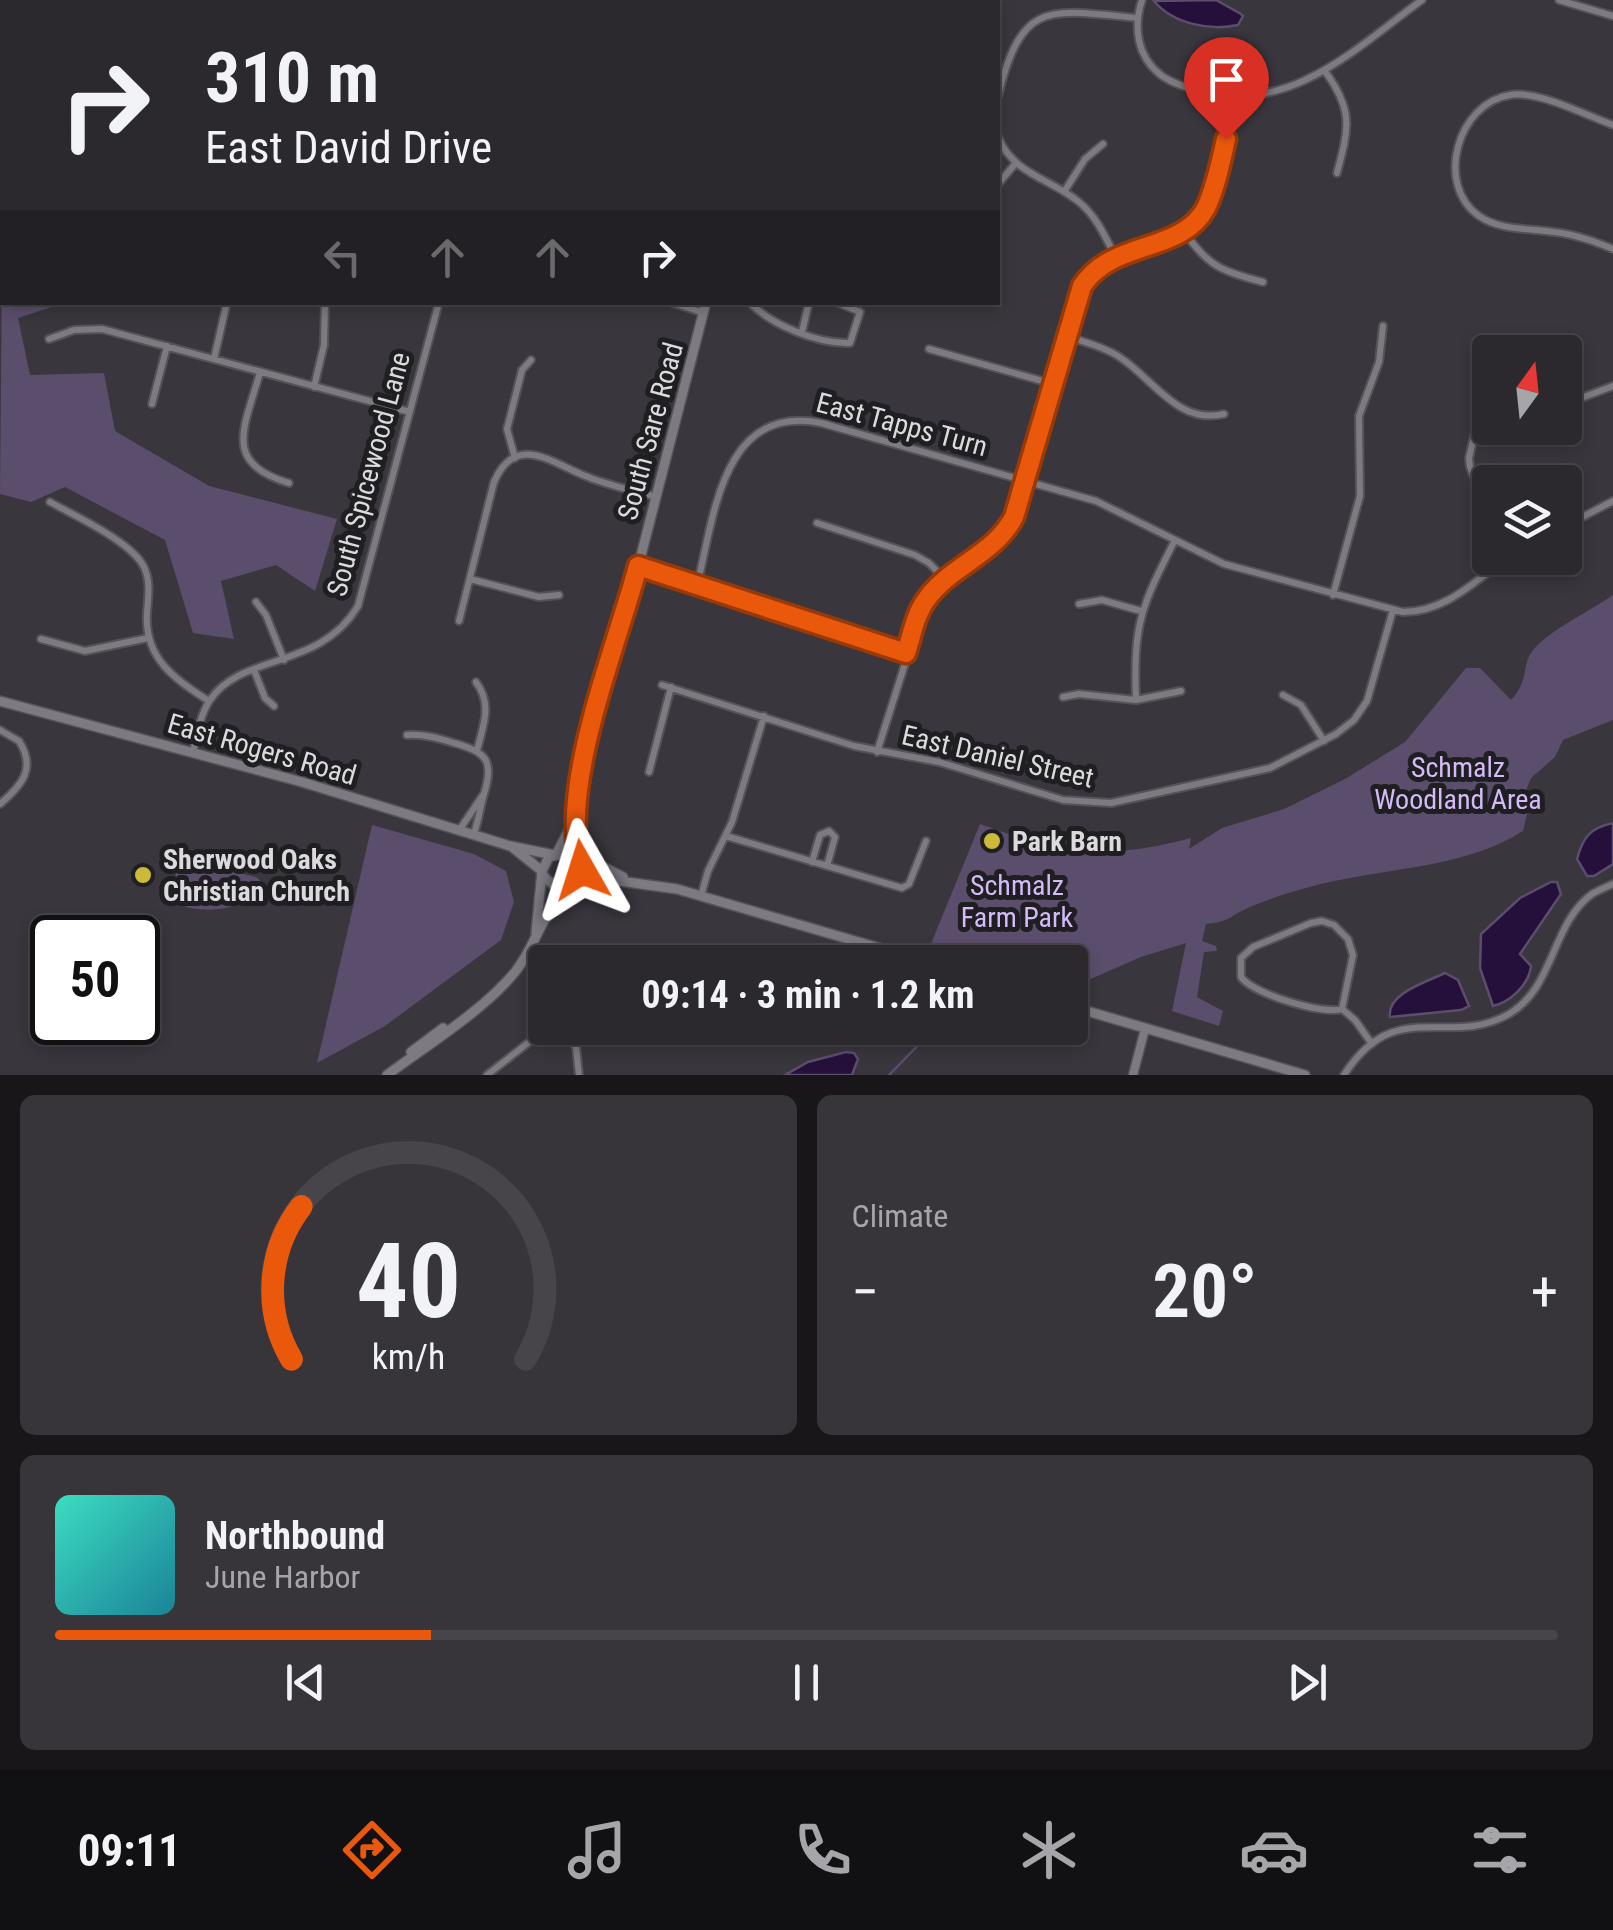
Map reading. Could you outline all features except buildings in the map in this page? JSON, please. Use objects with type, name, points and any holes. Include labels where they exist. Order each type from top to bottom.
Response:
[{"type":"main road","name":"South Sare Road","points":[[555,854],[570,828],[604,680],[705,308]]},
{"type":"main road","name":"East Rogers Road","points":[[0,701],[193,752],[510,846],[555,854]]},
{"type":"main road","name":"South Sare Road","points":[[576,802],[580,863]]},
{"type":"main road","points":[[534,849],[554,845],[570,828]]},
{"type":"main road","points":[[579,843],[590,859],[610,872],[869,945]]},
{"type":"main road","name":"East Rogers Road","points":[[510,846],[542,873]]},
{"type":"main road","points":[[536,932],[542,873],[545,862],[555,854],[568,853],[605,879],[630,882]]},
{"type":"main road","points":[[377,1075],[389,1073],[439,1039],[505,984],[522,962],[552,905],[582,875],[580,863]]},
{"type":"main road","points":[[542,873],[554,887],[645,882]]},
{"type":"main road","points":[[1088,1012],[1305,1075]]},
{"type":"street","points":[[1142,0],[1137,18],[1140,46],[1159,73],[1182,86],[1230,96],[1279,92],[1304,82],[1422,0]]},
{"type":"street","points":[[1559,0],[1613,16]]},
{"type":"street","points":[[1000,89],[1014,42],[1024,28],[1040,18],[1069,11],[1137,18]]},
{"type":"street","points":[[1324,70],[1346,110],[1347,135],[1338,173]]},
{"type":"street","points":[[1613,124],[1537,97],[1517,94],[1497,98],[1480,108],[1468,122],[1455,167],[1470,208],[1488,221],[1505,227],[1568,234],[1613,249]]},
{"type":"street","points":[[877,752],[924,604],[946,580],[1003,536],[1014,517],[1082,286],[1098,266],[1114,256],[1184,230],[1200,216],[1212,192],[1226,139],[1230,96]]},
{"type":"street","points":[[1000,140],[1015,164],[1064,192],[1092,215],[1114,256]]},
{"type":"street","points":[[1064,192],[1085,159],[1103,144]]},
{"type":"street","points":[[1000,182],[1015,164]]},
{"type":"street","points":[[1184,230],[1211,264],[1263,282]]},
{"type":"street","points":[[214,359],[225,305]]},
{"type":"street","points":[[314,387],[324,345],[325,305]]},
{"type":"street","name":"South Spicewood Lane","points":[[210,701],[226,682],[334,636],[358,606],[438,305]]},
{"type":"street","points":[[753,305],[768,320],[850,344],[860,312],[843,305]]},
{"type":"street","points":[[802,332],[808,305]]},
{"type":"street","points":[[1333,595],[1360,496],[1359,416],[1379,362],[1383,326]]},
{"type":"street","points":[[49,339],[64,332],[93,328],[410,412]]},
{"type":"street","points":[[1066,336],[1115,354],[1174,404],[1206,416],[1224,414]]},
{"type":"street","points":[[152,404],[167,346]]},
{"type":"street","points":[[929,349],[1053,384]]},
{"type":"street","points":[[515,458],[507,428],[522,370],[530,360]]},
{"type":"street","points":[[260,372],[243,438],[244,452],[256,470],[289,482]]},
{"type":"street","points":[[1582,398],[1613,386]]},
{"type":"street","name":"East Tapps Turn","points":[[698,586],[730,462],[752,436],[783,422],[821,422],[1096,501],[1224,564],[1393,610]]},
{"type":"street","points":[[1472,438],[1472,472]]},
{"type":"street","points":[[459,621],[496,477],[515,458],[537,454],[587,477],[656,496]]},
{"type":"street","points":[[1582,517],[1613,501]]},
{"type":"street","points":[[50,502],[127,548],[140,560],[148,580],[148,638],[166,670],[210,701],[193,752]]},
{"type":"street","points":[[816,523],[915,554],[946,580]]},
{"type":"street","points":[[1136,700],[1134,653],[1141,611],[1176,540]]},
{"type":"street","points":[[638,566],[906,653]]},
{"type":"street","points":[[1393,610],[1414,612],[1439,606],[1482,575]]},
{"type":"street","points":[[470,579],[539,597],[558,595]]},
{"type":"street","points":[[1079,604],[1102,600],[1141,611]]},
{"type":"street","points":[[256,602],[266,615],[284,660]]},
{"type":"street","name":"East Daniel Street","points":[[649,772],[666,686],[877,752],[940,762],[1063,800],[1112,803],[1270,768],[1324,741],[1354,720],[1367,701],[1393,610]]},
{"type":"street","points":[[41,639],[85,651],[148,638]]},
{"type":"street","points":[[254,670],[265,698],[274,706]]},
{"type":"street","points":[[476,682],[487,704],[477,751]]},
{"type":"street","points":[[1063,697],[1078,694],[1136,700],[1181,691]]},
{"type":"street","points":[[1283,694],[1302,705],[1324,741]]},
{"type":"street","points":[[701,896],[708,871],[726,836],[764,716]]},
{"type":"street","points":[[0,730],[19,741],[28,766],[22,784],[0,804]]},
{"type":"street","points":[[407,735],[421,734],[477,751],[485,759],[490,775],[474,833]]},
{"type":"street","points":[[460,829],[484,794]]},
{"type":"street","points":[[812,862],[820,835],[829,831],[835,837],[827,866]]},
{"type":"street","points":[[726,836],[902,888],[910,884],[926,840]]},
{"type":"street","points":[[1344,1075],[1357,1056],[1372,1044],[1403,1028],[1477,1026],[1508,1015],[1534,992],[1571,919],[1591,895],[1613,884]]},
{"type":"street","points":[[1322,921],[1336,926],[1348,939],[1353,956],[1342,1010],[1326,1011],[1252,988],[1241,977],[1241,958],[1253,947],[1311,923],[1322,921]]},
{"type":"street","points":[[1342,1010],[1372,1044]]},
{"type":"street","points":[[1133,1075],[1145,1029]]},
{"type":"street","points":[[487,1075],[528,1043]]},
{"type":"street","points":[[574,1045],[579,1075]]},
{"type":"green space","points":[[2,305],[58,305],[18,318],[30,375],[104,373],[115,431],[209,486],[337,519],[315,591],[276,565],[221,581],[234,639],[193,633],[165,540],[65,487],[31,502],[0,494]]},
{"type":"green space","name":"Schmalz Woodland Area","points":[[1613,595],[1613,720],[1563,740],[1555,757],[1531,778],[1525,793],[1527,814],[1523,831],[1474,854],[1332,881],[1206,924],[1202,941],[1216,946],[1217,951],[1204,952],[1197,997],[1223,1011],[1219,1026],[1172,1011],[1186,943],[1088,980],[1088,945],[930,945],[980,824],[1036,842],[1084,851],[1133,850],[1191,838],[1189,849],[1222,828],[1284,809],[1345,779],[1405,742],[1466,668],[1480,668],[1511,700],[1521,686],[1533,650]]},
{"type":"green space","points":[[372,825],[474,854],[506,871],[514,902],[501,940],[385,1026],[317,1063]]},
{"type":"green space","points":[[183,858],[261,881],[246,899],[228,908],[186,907],[187,900],[172,897]]},
{"type":"shaded area","points":[[1216,0],[1243,16],[1238,25],[1193,24],[1171,15],[1154,1]]},
{"type":"shaded area","points":[[1613,823],[1613,864],[1587,876],[1577,859],[1582,845],[1593,831]]},
{"type":"shaded area","points":[[1557,882],[1561,894],[1520,954],[1531,966],[1527,980],[1512,997],[1493,1006],[1480,968],[1481,934],[1520,898]]},
{"type":"shaded area","points":[[1445,973],[1458,980],[1469,1006],[1390,1017],[1390,1009],[1401,995]]},
{"type":"shaded area","points":[[854,1053],[858,1059],[852,1075],[785,1075],[808,1062]]},
{"type":"waterway","points":[[1043,856],[1060,869],[1064,883],[1087,907],[1085,917],[1100,921],[1124,917],[1137,902],[1178,915],[1182,909],[1191,912],[1194,904],[1213,904],[1222,888],[1243,886],[1252,875],[1319,857],[1347,835],[1368,833],[1377,820],[1383,778],[1397,777],[1424,798],[1442,804],[1448,787],[1445,763],[1455,756],[1489,767],[1511,754],[1537,730],[1535,658],[1556,653],[1563,673],[1580,684],[1604,650],[1613,650]]},
{"type":"waterway","points":[[1034,945],[1038,940],[1051,944],[1057,936],[1070,933],[1083,919]]},
{"type":"waterway","points":[[889,1075],[918,1045]]},
{"type":"place","name":"Park Barn","points":[[992,841]]},
{"type":"place","name":"Sherwood Oaks Christian Church","points":[[143,875]]},
{"type":"route","points":[[582,870],[578,861],[576,802],[608,664],[638,566],[906,653],[928,597],[994,544],[1014,517],[1082,286],[1106,260],[1176,236],[1193,224],[1206,208],[1226,139]]},
{"type":"park label","name":"Schmalz Farm Park","points":[[1017,901]]}]
